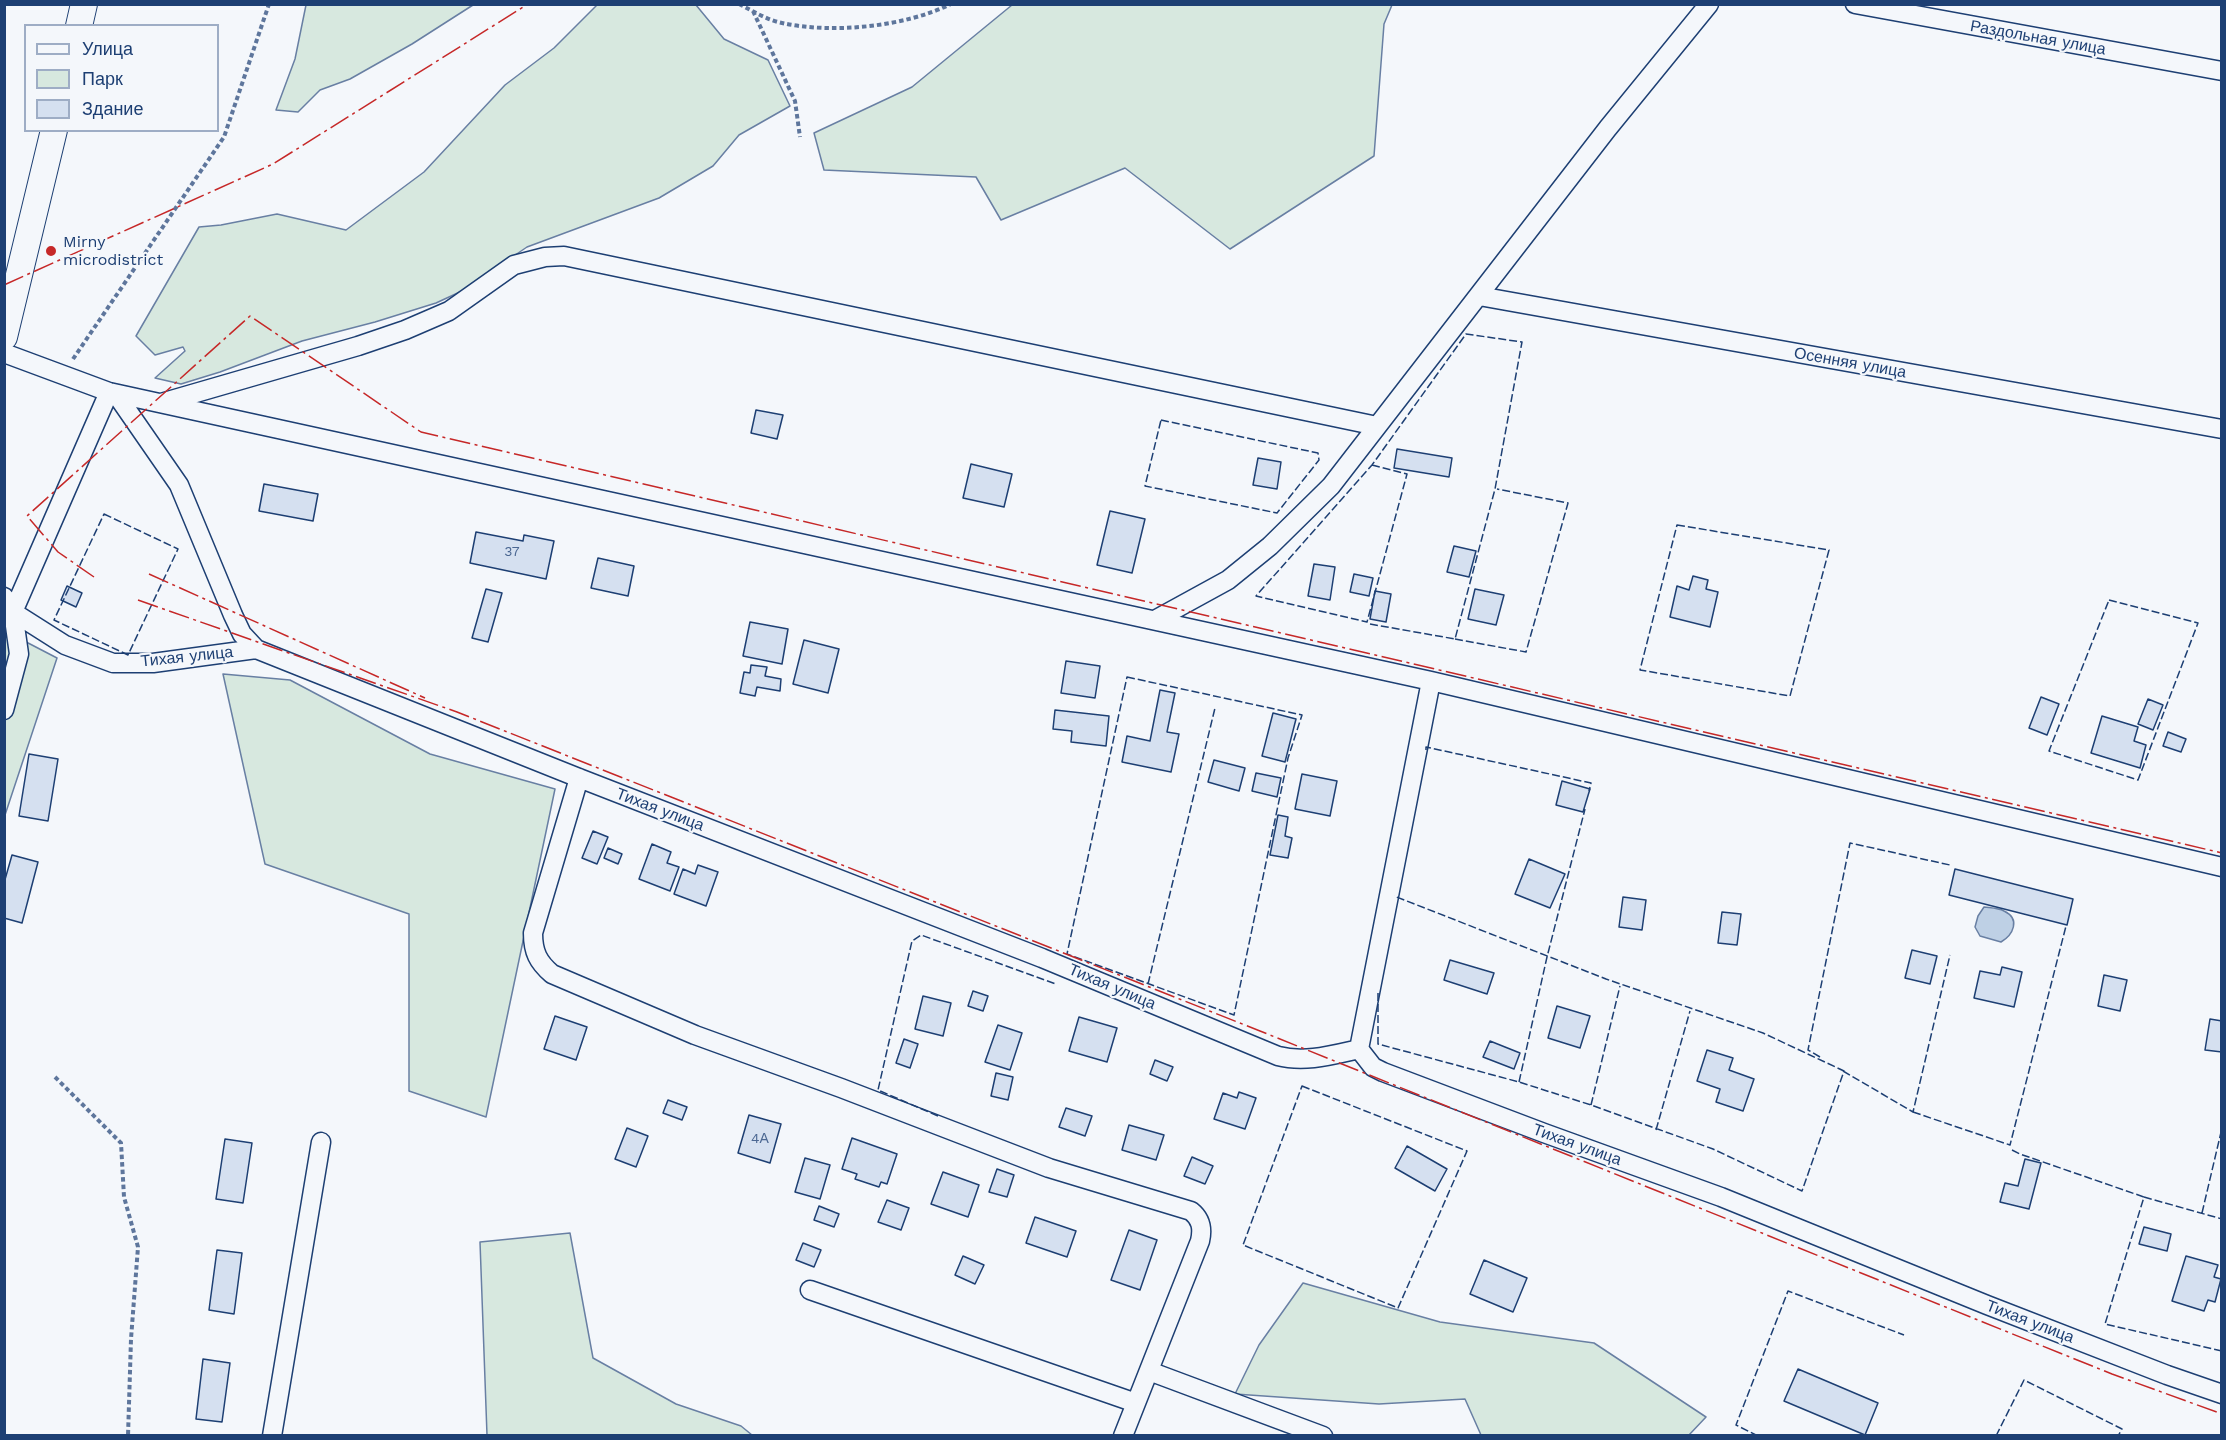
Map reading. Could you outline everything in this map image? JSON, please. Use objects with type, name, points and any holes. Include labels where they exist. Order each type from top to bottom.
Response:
[{"type":"street","points":[[79,24],[84,4]]},
{"type":"street","points":[[1155,620],[1228,580],[1270,546],[1331,486],[1608,128],[1709,4]]},
{"type":"street","name":"Раздольная улица","points":[[1855,4],[2222,71]]},
{"type":"street","points":[[4,337],[54,132]]},
{"type":"street","points":[[159,403],[358,346],[405,330],[449,311],[514,265],[545,256],[564,256],[1377,426]]},
{"type":"street","name":"Осенняя улица","points":[[1479,296],[2222,429]]},
{"type":"street","points":[[4,353],[112,393],[1431,681],[2222,867]]},
{"type":"street","points":[[4,710],[18,654],[9,605],[112,393]]},
{"type":"street","points":[[112,393],[179,484],[233,615],[242,634],[256,649]]},
{"type":"street","name":"Тихая улица","points":[[9,605],[65,645],[113,663],[153,663],[256,649],[579,778],[1042,958],[1278,1056],[1293,1060],[1308,1059],[1359,1049],[1373,1067],[1383,1072],[1721,1197],[1998,1310],[2222,1394]]},
{"type":"street","points":[[1359,1049],[1431,681]]},
{"type":"street","points":[[579,778],[533,933],[533,947],[543,967],[552,974],[695,1035],[1049,1168],[1191,1210],[1198,1216],[1202,1224],[1200,1241],[1124,1436]]},
{"type":"street","points":[[272,1436],[321,1142]]},
{"type":"street","points":[[810,1290],[1136,1403]]},
{"type":"street","points":[[1149,1371],[1323,1436]]},
{"type":"path","points":[[62,375],[224,136],[269,4]]},
{"type":"path","points":[[739,4],[780,23],[820,28],[859,27],[934,12],[951,4]]},
{"type":"path","points":[[753,11],[795,101],[800,137]]},
{"type":"path","points":[[55,1077],[122,1143],[124,1197],[138,1247],[131,1339],[128,1436]]},
{"type":"green space","points":[[306,4],[473,5],[412,44],[350,79],[320,90],[298,112],[276,110],[295,59]]},
{"type":"green space","points":[[597,5],[696,5],[724,39],[768,60],[790,106],[739,135],[713,166],[659,198],[527,247],[462,291],[436,303],[302,341],[181,384],[155,378],[185,351],[183,347],[155,355],[136,336],[199,227],[277,214],[346,230],[424,172],[505,85],[554,48]]},
{"type":"green space","points":[[1012,5],[1392,5],[1384,24],[1374,156],[1230,249],[1125,168],[1001,220],[976,177],[824,170],[814,133],[912,87]]},
{"type":"green space","points":[[5,631],[57,658],[5,815]]},
{"type":"green space","points":[[223,674],[290,680],[430,754],[555,789],[486,1117],[409,1091],[409,914],[265,864]]},
{"type":"green space","points":[[570,1233],[593,1358],[676,1404],[741,1426],[752,1435],[487,1435],[480,1242]]},
{"type":"green space","points":[[1303,1283],[1440,1322],[1594,1343],[1706,1417],[1689,1435],[1481,1435],[1465,1399],[1379,1404],[1235,1394],[1259,1345]]},
{"type":"water","points":[[1984,907],[2002,910],[2009,914],[2014,922],[2012,931],[2001,942],[1980,936],[1975,927]]},
{"type":"building","points":[[756,410],[783,415],[777,439],[751,433]]},
{"type":"building","points":[[1397,449],[1452,458],[1449,477],[1394,468]]},
{"type":"building","points":[[1258,458],[1281,462],[1277,489],[1253,485]]},
{"type":"building","points":[[971,464],[1012,474],[1004,507],[963,498]]},
{"type":"building","points":[[264,484],[318,494],[313,521],[259,511]]},
{"type":"building","points":[[1110,511],[1145,519],[1132,573],[1097,565]]},
{"type":"building","points":[[476,532],[523,541],[524,535],[554,541],[546,579],[470,563]]},
{"type":"building","points":[[1454,546],[1476,551],[1469,577],[1447,572]]},
{"type":"building","points":[[598,558],[634,566],[628,596],[591,588]]},
{"type":"building","points":[[1314,564],[1335,567],[1330,600],[1308,596]]},
{"type":"building","points":[[1354,574],[1373,578],[1369,596],[1350,592]]},
{"type":"building","points":[[1693,576],[1708,580],[1706,589],[1718,592],[1710,627],[1670,617],[1677,586],[1689,590]]},
{"type":"building","points":[[67,586],[82,593],[76,607],[61,600]]},
{"type":"building","points":[[486,589],[502,593],[488,642],[472,638]]},
{"type":"building","points":[[1475,589],[1504,595],[1496,625],[1468,619]]},
{"type":"building","points":[[1375,591],[1391,594],[1386,622],[1370,619]]},
{"type":"building","points":[[750,622],[788,629],[782,664],[743,656]]},
{"type":"building","points":[[804,640],[839,649],[828,693],[793,684]]},
{"type":"building","points":[[1066,661],[1100,666],[1095,698],[1061,693]]},
{"type":"building","points":[[751,665],[767,667],[765,676],[781,679],[780,691],[757,687],[755,696],[740,693],[744,672],[750,673]]},
{"type":"building","points":[[1160,690],[1175,693],[1167,732],[1179,734],[1171,772],[1122,762],[1127,736],[1150,741]]},
{"type":"building","points":[[2041,697],[2059,704],[2047,735],[2029,728]]},
{"type":"building","points":[[2148,699],[2163,705],[2153,730],[2138,724]]},
{"type":"building","points":[[1055,710],[1109,716],[1106,746],[1071,742],[1072,731],[1053,729]]},
{"type":"building","points":[[1273,713],[1296,719],[1285,762],[1262,756]]},
{"type":"building","points":[[2102,716],[2138,727],[2134,741],[2146,745],[2140,768],[2091,753]]},
{"type":"building","points":[[2168,732],[2186,739],[2181,752],[2163,746]]},
{"type":"building","points":[[29,754],[58,759],[48,821],[19,816]]},
{"type":"building","points":[[1214,760],[1245,768],[1239,791],[1208,782]]},
{"type":"building","points":[[1256,773],[1281,778],[1277,797],[1252,791]]},
{"type":"building","points":[[1302,774],[1337,781],[1330,816],[1295,809]]},
{"type":"building","points":[[1562,781],[1590,789],[1583,812],[1556,805]]},
{"type":"building","points":[[1278,815],[1288,817],[1285,836],[1292,838],[1288,858],[1270,855]]},
{"type":"building","points":[[593,831],[608,837],[597,864],[582,858]]},
{"type":"building","points":[[652,844],[671,852],[667,863],[679,867],[670,891],[639,879]]},
{"type":"building","points":[[608,848],[622,854],[618,864],[604,858]]},
{"type":"building","points":[[12,855],[38,862],[22,923],[4,918],[4,883]]},
{"type":"building","points":[[1529,859],[1565,874],[1550,908],[1515,894]]},
{"type":"building","points":[[698,865],[718,872],[706,906],[674,894],[683,869],[695,874]]},
{"type":"building","points":[[1955,869],[2073,899],[2067,925],[1949,895]]},
{"type":"building","points":[[1623,897],[1646,900],[1642,930],[1619,927]]},
{"type":"building","points":[[1722,912],[1741,914],[1737,945],[1718,943]]},
{"type":"building","points":[[1912,950],[1937,956],[1930,984],[1905,978]]},
{"type":"building","points":[[1450,960],[1494,973],[1487,994],[1444,980]]},
{"type":"building","points":[[2002,967],[2022,972],[2014,1007],[1974,998],[1980,971],[2000,975]]},
{"type":"building","points":[[2104,975],[2127,980],[2120,1011],[2098,1006]]},
{"type":"building","points":[[973,991],[988,996],[983,1011],[968,1006]]},
{"type":"building","points":[[923,996],[951,1003],[943,1036],[915,1029]]},
{"type":"building","points":[[1557,1006],[1590,1016],[1580,1048],[1548,1038]]},
{"type":"building","points":[[555,1016],[587,1027],[576,1060],[544,1049]]},
{"type":"building","points":[[1079,1017],[1117,1028],[1107,1062],[1069,1051]]},
{"type":"building","points":[[2210,1019],[2222,1021],[2222,1052],[2205,1050]]},
{"type":"building","points":[[998,1025],[1022,1033],[1010,1070],[985,1062]]},
{"type":"building","points":[[904,1039],[918,1044],[910,1068],[896,1063]]},
{"type":"building","points":[[1490,1041],[1520,1053],[1514,1069],[1483,1057]]},
{"type":"building","points":[[1707,1050],[1733,1058],[1729,1070],[1754,1079],[1743,1111],[1716,1102],[1720,1089],[1697,1081]]},
{"type":"building","points":[[1155,1060],[1173,1067],[1167,1081],[1150,1074]]},
{"type":"building","points":[[996,1073],[1013,1077],[1008,1100],[991,1096]]},
{"type":"building","points":[[1239,1092],[1256,1098],[1245,1129],[1214,1119],[1223,1093],[1237,1098]]},
{"type":"building","points":[[668,1100],[687,1107],[682,1120],[663,1113]]},
{"type":"building","points":[[1066,1108],[1092,1116],[1085,1136],[1059,1127]]},
{"type":"building","points":[[749,1115],[781,1124],[770,1163],[738,1153]]},
{"type":"building","points":[[1129,1125],[1164,1135],[1156,1160],[1122,1150]]},
{"type":"building","points":[[627,1128],[648,1136],[636,1167],[615,1159]]},
{"type":"building","points":[[852,1138],[897,1154],[887,1184],[881,1182],[879,1187],[855,1179],[857,1174],[842,1169]]},
{"type":"building","points":[[225,1139],[252,1143],[243,1203],[216,1199]]},
{"type":"building","points":[[1407,1146],[1447,1169],[1435,1191],[1395,1168]]},
{"type":"building","points":[[1192,1157],[1213,1166],[1205,1184],[1184,1176]]},
{"type":"building","points":[[805,1158],[830,1165],[820,1199],[795,1192]]},
{"type":"building","points":[[2025,1159],[2041,1163],[2029,1209],[2000,1202],[2005,1183],[2018,1186]]},
{"type":"building","points":[[997,1169],[1014,1175],[1007,1197],[989,1192]]},
{"type":"building","points":[[943,1172],[979,1185],[968,1217],[931,1204]]},
{"type":"building","points":[[887,1200],[909,1208],[901,1230],[878,1222]]},
{"type":"building","points":[[819,1206],[839,1214],[834,1227],[814,1220]]},
{"type":"building","points":[[1035,1217],[1076,1231],[1067,1257],[1026,1243]]},
{"type":"building","points":[[2144,1227],[2171,1234],[2167,1251],[2139,1244]]},
{"type":"building","points":[[1129,1230],[1157,1240],[1140,1290],[1111,1280]]},
{"type":"building","points":[[803,1243],[821,1250],[814,1267],[796,1260]]},
{"type":"building","points":[[217,1250],[242,1253],[234,1314],[209,1310]]},
{"type":"building","points":[[963,1256],[984,1265],[975,1284],[955,1275]]},
{"type":"building","points":[[2186,1256],[2218,1265],[2214,1277],[2221,1279],[2215,1302],[2208,1300],[2204,1311],[2172,1301]]},
{"type":"building","points":[[1484,1260],[1527,1278],[1513,1312],[1470,1294]]},
{"type":"building","points":[[203,1359],[230,1363],[222,1422],[196,1419]]},
{"type":"building","points":[[1798,1369],[1878,1403],[1865,1435],[1784,1401]]},
{"type":"fence","points":[[1370,624],[1455,639],[1495,489],[1522,342],[1466,334],[1372,465]]},
{"type":"fence","points":[[1161,420],[1318,453],[1319,460],[1277,513],[1145,486],[1161,420]]},
{"type":"fence","points":[[1372,465],[1407,474],[1367,622],[1256,596],[1372,465]]},
{"type":"fence","points":[[1455,639],[1526,652],[1568,503],[1497,489]]},
{"type":"fence","points":[[104,514],[178,549],[128,655],[54,620],[104,514]]},
{"type":"fence","points":[[1677,525],[1829,550],[1790,696],[1640,670],[1677,525]]},
{"type":"fence","points":[[2109,600],[2198,623],[2138,780],[2049,751],[2109,600]]},
{"type":"fence","points":[[1127,677],[1302,715],[1288,758],[1234,1015],[1067,954],[1127,677]]},
{"type":"fence","points":[[1148,984],[1215,708]]},
{"type":"fence","points":[[1426,750],[1426,747],[1591,783],[1589,791]]},
{"type":"fence","points":[[1519,1082],[1547,957],[1585,809]]},
{"type":"fence","points":[[1820,1057],[1808,1050],[1850,843],[1950,865]]},
{"type":"fence","points":[[1378,993],[1378,1044],[1519,1082],[1591,1105],[1713,1149],[1802,1191],[1844,1071],[1763,1033],[1606,979],[1394,896]]},
{"type":"fence","points":[[1913,1112],[2010,1145],[2066,926]]},
{"type":"fence","points":[[938,1116],[878,1090],[912,941],[921,935],[1056,984]]},
{"type":"fence","points":[[1843,1071],[1913,1112],[1950,955]]},
{"type":"fence","points":[[1591,1105],[1620,986]]},
{"type":"fence","points":[[1656,1130],[1690,1011]]},
{"type":"fence","points":[[1302,1086],[1467,1151],[1398,1308],[1243,1245],[1302,1086]]},
{"type":"fence","points":[[2202,1213],[2222,1128]]},
{"type":"fence","points":[[2012,1150],[2144,1197],[2105,1324],[2222,1351]]},
{"type":"fence","points":[[2144,1197],[2222,1219]]},
{"type":"fence","points":[[1758,1436],[1736,1425],[1788,1291],[1904,1335]]},
{"type":"fence","points":[[1996,1436],[2024,1380],[2122,1429],[2118,1436]]},
{"type":"power","points":[[4,285],[273,164],[528,4]]},
{"type":"power","points":[[94,577],[58,552],[27,516],[250,316],[421,432],[2222,853]]},
{"type":"power","points":[[149,574],[425,698]]},
{"type":"power","points":[[138,600],[457,712],[1260,1031],[2112,1374],[2222,1414]]},
{"type":"place","name":"Mirny microdistrict","points":[[51,251]]}]
